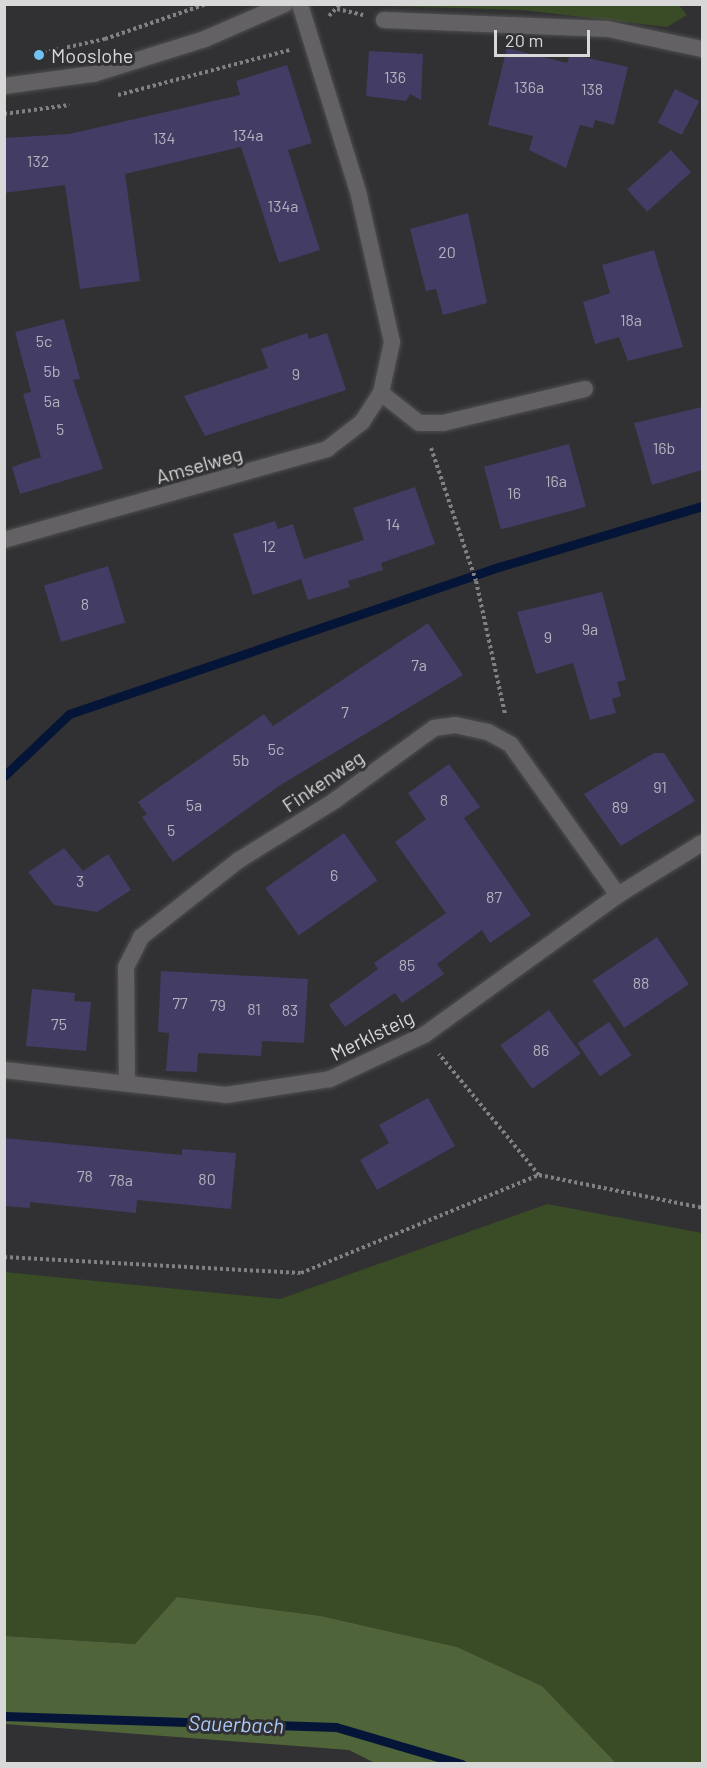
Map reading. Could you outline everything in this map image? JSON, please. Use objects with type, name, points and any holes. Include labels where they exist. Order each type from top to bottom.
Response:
[{"type":"street","points":[[4,86],[93,74],[206,39],[285,4]]},
{"type":"street","name":"Amselweg","points":[[4,540],[327,449],[362,422],[381,393],[392,342],[359,195],[300,4]]},
{"type":"street","points":[[384,20],[608,29],[702,49]]},
{"type":"street","points":[[381,393],[419,423],[443,423],[585,389]]},
{"type":"street","name":"Finkenweg","points":[[127,1083],[126,967],[141,937],[239,860],[334,801],[434,728],[455,725],[488,732],[511,745],[618,895]]},
{"type":"street","name":"Merklsteig","points":[[4,1070],[226,1095],[330,1079],[424,1035],[618,895],[702,843]]},
{"type":"path","points":[[27,56],[105,39],[206,4]]},
{"type":"path","points":[[419,423],[446,479],[476,581],[511,745]]},
{"type":"path","points":[[424,1035],[538,1175]]},
{"type":"path","points":[[4,1257],[301,1273],[538,1175],[702,1208]]},
{"type":"green space","points":[[352,5],[679,5],[687,15],[667,27],[523,10]]},
{"type":"green space","points":[[547,1204],[702,1233],[702,1763],[616,1763],[542,1686],[457,1647],[321,1616],[177,1597],[136,1644],[5,1636],[4,1272],[280,1299]]},
{"type":"green space","points":[[177,1597],[321,1616],[457,1647],[542,1686],[616,1763],[375,1763],[349,1750],[5,1724],[5,1636],[135,1644]]},
{"type":"building","points":[[507,48],[567,63],[570,54],[628,67],[614,125],[595,120],[593,128],[580,125],[566,168],[529,150],[533,136],[488,125]]},
{"type":"building","points":[[369,51],[423,54],[421,100],[410,94],[406,101],[366,96]]},
{"type":"building","points":[[287,65],[312,143],[288,150],[320,250],[279,263],[241,147],[125,174],[140,281],[80,289],[65,185],[4,193],[4,138],[69,134],[240,95],[236,81]]},
{"type":"building","points":[[675,89],[699,101],[682,135],[658,123]]},
{"type":"building","points":[[671,150],[691,172],[647,212],[627,189]]},
{"type":"building","points":[[468,213],[487,303],[443,315],[436,289],[426,291],[410,229]]},
{"type":"building","points":[[654,250],[683,347],[628,361],[619,337],[595,344],[583,302],[610,293],[602,265]]},
{"type":"building","points":[[64,319],[80,379],[73,380],[103,469],[20,494],[12,467],[41,457],[23,394],[31,392],[15,332]]},
{"type":"building","points":[[307,333],[309,339],[327,333],[346,390],[205,436],[184,396],[268,368],[261,349]]},
{"type":"building","points":[[702,407],[702,470],[652,485],[634,423]]},
{"type":"building","points":[[569,444],[586,507],[501,530],[484,467]]},
{"type":"building","points":[[415,487],[435,544],[381,563],[383,570],[348,581],[350,587],[308,600],[301,579],[253,595],[233,534],[275,521],[278,529],[293,524],[304,559],[364,540],[353,508]]},
{"type":"building","points":[[108,566],[125,622],[61,642],[44,586]]},
{"type":"building","points":[[602,592],[626,680],[617,682],[621,696],[612,699],[616,713],[590,720],[573,663],[536,674],[517,612]]},
{"type":"building","points":[[428,623],[463,675],[279,786],[173,862],[142,817],[147,814],[138,802],[264,714],[273,726]]},
{"type":"building","points":[[654,753],[664,753],[695,801],[621,846],[584,794]]},
{"type":"building","points":[[449,764],[480,807],[464,818],[531,915],[490,943],[482,930],[437,964],[444,974],[402,1003],[395,993],[345,1027],[329,1005],[378,969],[374,963],[446,913],[395,842],[426,819],[408,793]]},
{"type":"building","points":[[344,833],[377,881],[299,936],[265,888]]},
{"type":"building","points":[[64,848],[83,871],[108,854],[131,890],[97,912],[54,905],[28,872]]},
{"type":"building","points":[[657,937],[689,984],[624,1028],[592,981]]},
{"type":"building","points":[[161,971],[308,979],[304,1043],[262,1041],[261,1056],[198,1053],[197,1072],[166,1071],[169,1033],[158,1032]]},
{"type":"building","points":[[32,989],[75,993],[74,1001],[91,1002],[86,1051],[26,1046]]},
{"type":"building","points":[[549,1010],[581,1054],[532,1089],[500,1045]]},
{"type":"building","points":[[609,1022],[631,1055],[600,1076],[577,1043]]},
{"type":"building","points":[[428,1098],[455,1146],[377,1190],[360,1160],[389,1143],[379,1125]]},
{"type":"building","points":[[4,1138],[182,1155],[182,1149],[236,1153],[231,1209],[137,1200],[136,1213],[30,1202],[30,1208],[4,1206]]},
{"type":"waterway","points":[[4,776],[69,714],[492,569],[702,506]]},
{"type":"waterway","name":"Sauerbach","points":[[4,1716],[336,1727],[462,1764]]},
{"type":"place","name":"Mooslohe","points":[[39,55]]}]
